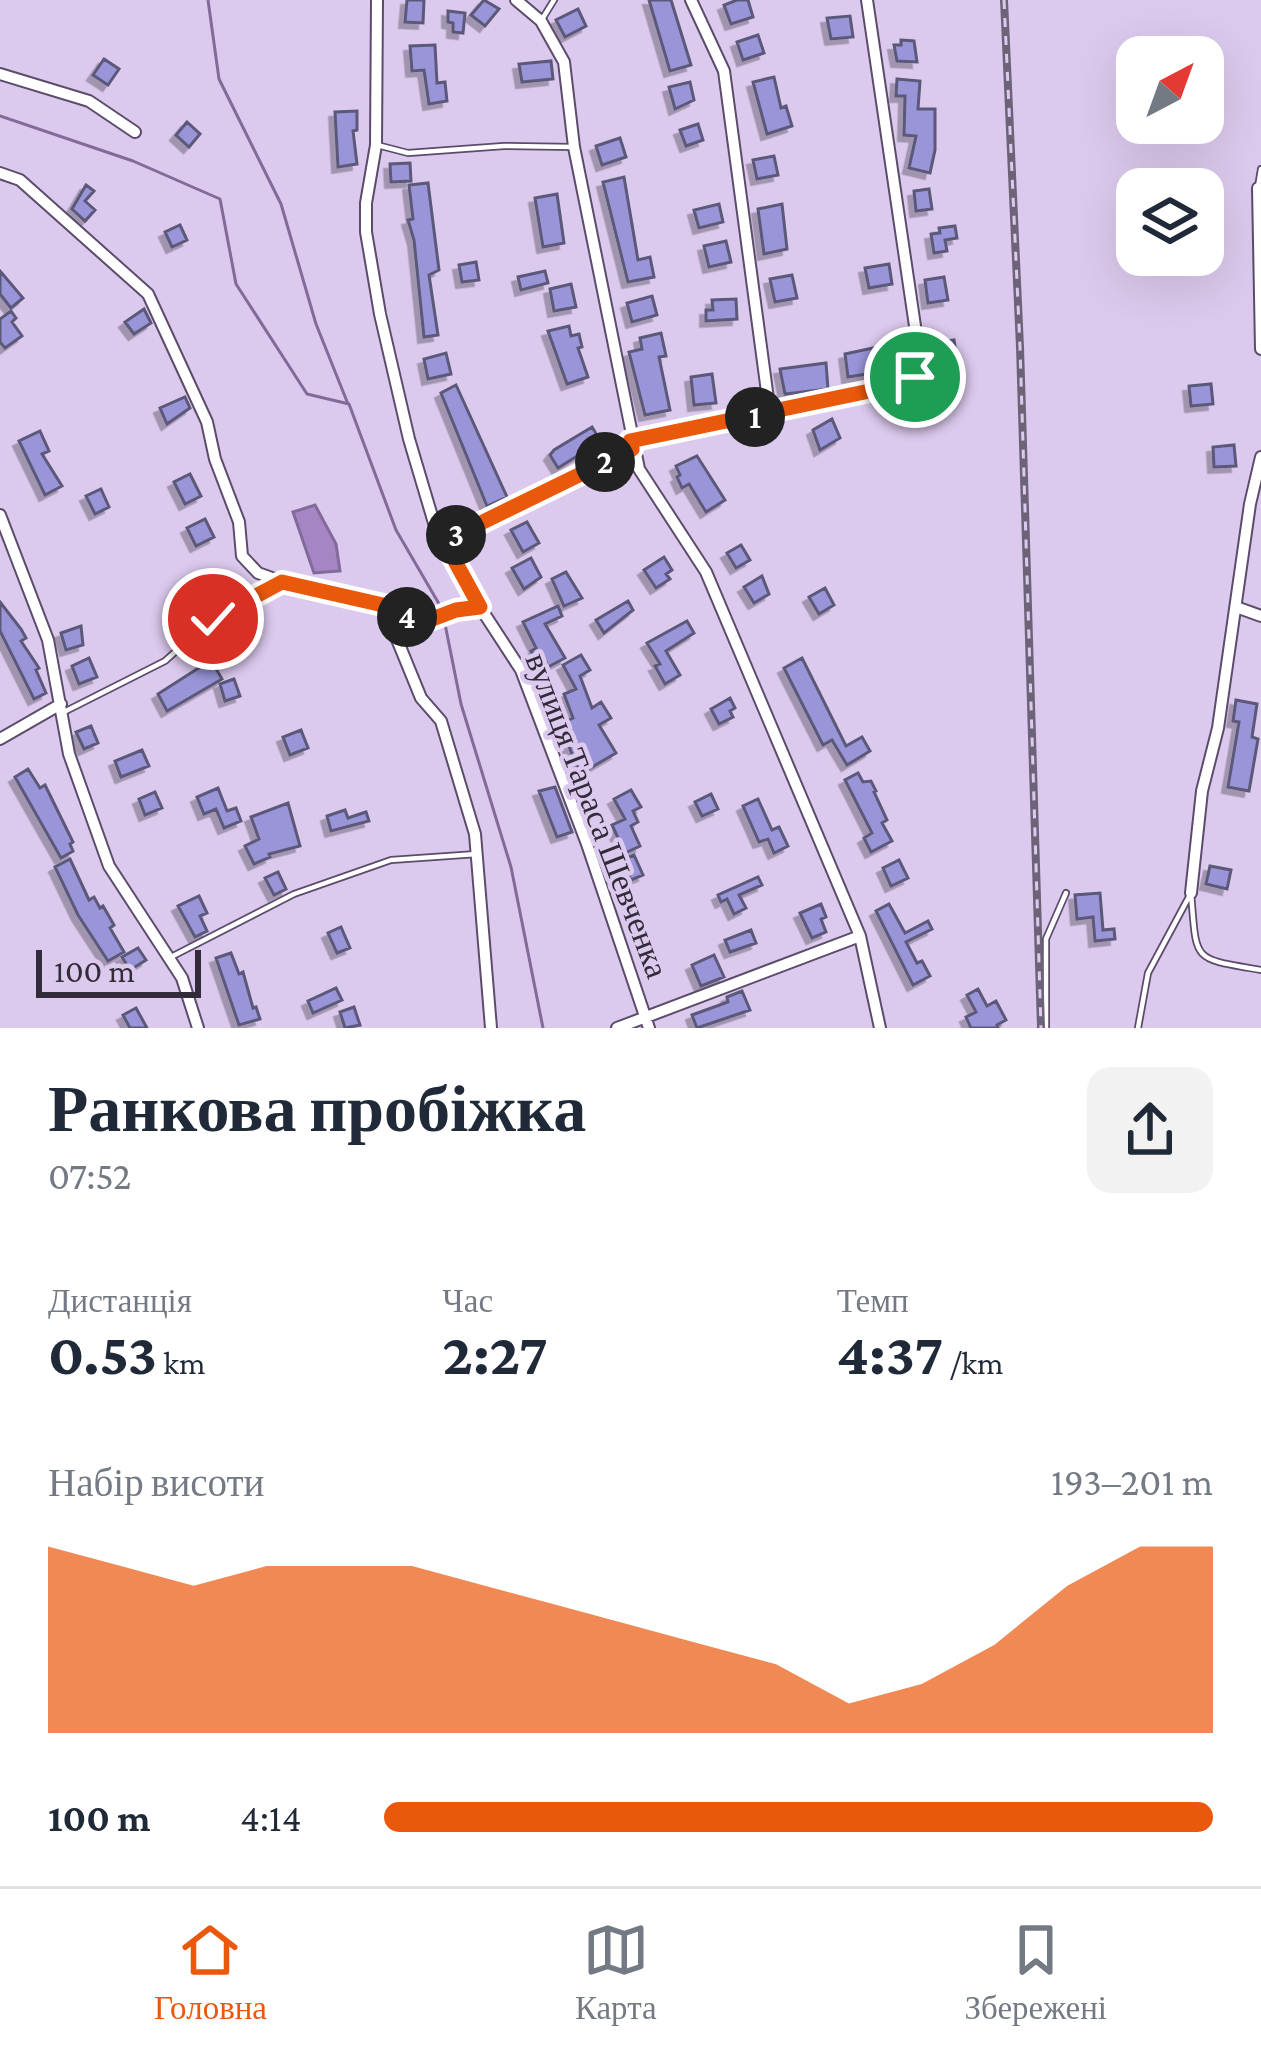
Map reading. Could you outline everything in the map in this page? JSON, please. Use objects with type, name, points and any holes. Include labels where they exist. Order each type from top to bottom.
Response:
[{"type":"street","name":"вулиця Тараса Шевченка","points":[[377,0],[376,145],[366,232],[409,439],[434,523],[521,670],[647,1022]]},
{"type":"street","points":[[516,0],[541,22],[564,62],[574,147],[639,469],[706,572],[860,936],[880,1028]]},
{"type":"street","points":[[691,0],[724,71],[770,414]]},
{"type":"street","points":[[631,445],[908,383],[915,377],[920,360],[866,0]]},
{"type":"street","points":[[0,74],[89,101],[135,132]]},
{"type":"street","points":[[0,172],[20,180],[148,294],[207,422],[215,459],[239,522],[242,556],[258,572],[282,582],[383,605],[421,698],[441,721],[475,834],[490,1028]]},
{"type":"street","points":[[1259,190],[1261,349]]},
{"type":"street","points":[[1191,892],[1202,790],[1218,728],[1261,457]]},
{"type":"street","points":[[0,515],[48,640],[69,754],[109,866],[182,979],[198,1028]]},
{"type":"street","points":[[1236,607],[1261,616]]},
{"type":"street","points":[[0,739],[61,708]]},
{"type":"street","points":[[617,1028],[647,1022],[860,936]]},
{"type":"lane","points":[[541,22],[554,0]]},
{"type":"lane","points":[[376,145],[407,153],[574,147]]},
{"type":"lane","points":[[1259,190],[1261,169]]},
{"type":"lane","points":[[444,541],[631,445]]},
{"type":"lane","points":[[61,708],[165,661],[213,619],[282,582]]},
{"type":"lane","points":[[168,958],[294,894],[391,860],[477,854]]},
{"type":"lane","points":[[1046,1028],[1046,939],[1066,892]]},
{"type":"lane","points":[[1191,892],[1200,955],[1212,962],[1261,970]]},
{"type":"lane","points":[[1138,1028],[1153,961],[1191,892]]},
{"type":"path","points":[[403,616],[422,623],[480,607]]},
{"type":"shaded area","points":[[315,505],[336,544],[340,571],[314,573],[293,512]]},
{"type":"building","points":[[407,0],[424,0],[423,23],[405,22]]},
{"type":"building","points":[[484,0],[499,9],[485,26],[471,15]]},
{"type":"building","points":[[649,0],[671,0],[691,65],[670,71]]},
{"type":"building","points":[[748,0],[753,17],[731,24],[724,5]]},
{"type":"building","points":[[578,9],[586,26],[565,37],[556,20]]},
{"type":"building","points":[[448,11],[465,13],[463,33],[453,32]]},
{"type":"building","points":[[850,16],[853,37],[831,39],[827,18]]},
{"type":"building","points":[[758,35],[764,53],[743,60],[737,42]]},
{"type":"building","points":[[901,40],[914,41],[917,62],[897,61],[894,45],[901,45]]},
{"type":"building","points":[[435,45],[437,83],[445,82],[447,101],[429,104],[424,70],[412,71],[410,46]]},
{"type":"building","points":[[104,59],[119,69],[108,85],[93,75]]},
{"type":"building","points":[[551,61],[553,79],[522,82],[519,64]]},
{"type":"building","points":[[774,77],[781,108],[786,106],[792,126],[767,134],[753,82]]},
{"type":"building","points":[[897,79],[920,81],[918,109],[935,109],[930,173],[909,168],[916,136],[904,135],[905,96],[896,96]]},
{"type":"building","points":[[690,82],[694,100],[675,109],[669,87]]},
{"type":"building","points":[[357,111],[357,130],[353,131],[357,164],[338,167],[335,112]]},
{"type":"building","points":[[187,122],[200,134],[189,147],[176,135]]},
{"type":"building","points":[[698,124],[703,140],[686,146],[680,130]]},
{"type":"building","points":[[620,138],[626,157],[602,165],[596,146]]},
{"type":"building","points":[[774,156],[778,175],[757,179],[753,160]]},
{"type":"building","points":[[410,163],[411,181],[391,182],[390,164]]},
{"type":"building","points":[[624,177],[638,260],[650,257],[654,277],[628,282],[603,182]]},
{"type":"building","points":[[428,183],[439,270],[429,275],[438,335],[424,337],[408,220],[413,219],[409,185]]},
{"type":"building","points":[[86,185],[94,191],[85,201],[95,210],[85,221],[72,209]]},
{"type":"building","points":[[929,189],[932,209],[916,211],[914,191]]},
{"type":"building","points":[[557,194],[564,243],[543,247],[535,198]]},
{"type":"building","points":[[719,204],[723,222],[699,228],[694,210]]},
{"type":"building","points":[[782,204],[787,249],[764,254],[758,209]]},
{"type":"building","points":[[180,225],[187,240],[172,247],[165,232]]},
{"type":"building","points":[[955,226],[957,238],[945,240],[947,251],[934,253],[931,234]]},
{"type":"building","points":[[726,241],[731,262],[709,267],[704,246]]},
{"type":"building","points":[[476,262],[479,280],[462,282],[459,265]]},
{"type":"building","points":[[889,264],[892,284],[869,288],[865,268]]},
{"type":"building","points":[[0,271],[23,298],[11,308],[0,294]]},
{"type":"building","points":[[545,271],[548,283],[521,290],[518,277]]},
{"type":"building","points":[[792,275],[797,298],[775,302],[770,279]]},
{"type":"building","points":[[944,277],[948,300],[928,303],[925,280]]},
{"type":"building","points":[[571,284],[576,307],[554,311],[550,289]]},
{"type":"building","points":[[652,296],[657,315],[632,322],[627,303]]},
{"type":"building","points":[[736,299],[737,319],[706,321],[706,310],[713,310],[712,300]]},
{"type":"building","points":[[144,309],[151,323],[134,334],[125,322]]},
{"type":"building","points":[[11,311],[22,336],[5,348],[0,342],[0,319]]},
{"type":"building","points":[[569,326],[571,336],[579,334],[582,347],[578,348],[588,377],[567,384],[548,331]]},
{"type":"building","points":[[661,333],[666,356],[659,357],[670,410],[645,415],[629,352],[642,349],[640,338]]},
{"type":"building","points":[[954,340],[957,360],[937,363],[934,343]]},
{"type":"building","points":[[901,342],[905,368],[848,377],[845,354]]},
{"type":"building","points":[[446,353],[451,374],[428,379],[424,359]]},
{"type":"building","points":[[826,363],[828,389],[785,394],[780,369]]},
{"type":"building","points":[[712,374],[716,403],[694,405],[691,377]]},
{"type":"building","points":[[1211,384],[1213,404],[1191,406],[1189,386]]},
{"type":"building","points":[[456,385],[507,497],[487,506],[441,393]]},
{"type":"building","points":[[185,397],[190,408],[167,424],[160,408]]},
{"type":"building","points":[[832,419],[840,438],[820,450],[813,430]]},
{"type":"building","points":[[592,427],[606,450],[587,461],[582,453],[558,468],[550,455],[554,450]]},
{"type":"building","points":[[40,431],[49,451],[42,454],[62,486],[45,495],[19,441]]},
{"type":"building","points":[[1234,445],[1236,466],[1214,467],[1213,447]]},
{"type":"building","points":[[697,456],[725,500],[706,512],[689,484],[682,488],[677,477],[676,466]]},
{"type":"building","points":[[190,474],[201,496],[185,504],[174,482]]},
{"type":"building","points":[[101,489],[109,507],[95,514],[86,496]]},
{"type":"building","points":[[205,519],[214,537],[196,546],[187,528]]},
{"type":"building","points":[[527,522],[539,543],[523,552],[511,530]]},
{"type":"building","points":[[741,545],[750,560],[736,568],[727,553]]},
{"type":"building","points":[[664,557],[672,570],[666,574],[670,579],[656,588],[644,570]]},
{"type":"building","points":[[531,558],[541,577],[524,589],[512,568]]},
{"type":"building","points":[[566,572],[582,598],[564,606],[552,579]]},
{"type":"building","points":[[762,576],[769,594],[754,603],[744,587]]},
{"type":"building","points":[[239,578],[247,593],[231,601],[223,587]]},
{"type":"building","points":[[825,588],[834,605],[819,614],[809,597]]},
{"type":"building","points":[[628,601],[633,610],[604,633],[596,620]]},
{"type":"building","points":[[0,602],[21,629],[26,638],[21,641],[39,668],[46,693],[34,699],[0,631]]},
{"type":"building","points":[[558,606],[562,616],[545,624],[565,658],[548,667],[544,657],[536,661],[531,651],[536,648],[523,622]]},
{"type":"building","points":[[687,621],[694,633],[666,651],[680,675],[665,684],[647,643]]},
{"type":"building","points":[[223,625],[233,635],[223,645],[213,635]]},
{"type":"building","points":[[81,626],[83,645],[66,650],[61,633]]},
{"type":"building","points":[[581,655],[590,670],[580,676],[592,708],[601,702],[611,718],[599,725],[616,753],[580,774],[560,724],[573,718],[564,694],[576,689],[563,665]]},
{"type":"building","points":[[89,658],[97,677],[79,684],[72,666]]},
{"type":"building","points":[[802,658],[846,746],[862,737],[870,751],[847,765],[832,740],[823,745],[784,668]]},
{"type":"building","points":[[211,660],[222,679],[167,711],[158,694]]},
{"type":"building","points":[[234,679],[240,696],[225,701],[220,684]]},
{"type":"building","points":[[730,698],[733,717],[719,724],[711,709]]},
{"type":"building","points":[[1236,700],[1257,704],[1252,737],[1258,739],[1249,791],[1228,787],[1239,722],[1233,721]]},
{"type":"building","points":[[91,726],[98,743],[84,749],[76,732]]},
{"type":"building","points":[[301,730],[308,748],[290,755],[283,737]]},
{"type":"building","points":[[142,750],[149,766],[121,777],[115,761]]},
{"type":"building","points":[[28,769],[40,788],[45,785],[73,842],[73,851],[61,858],[15,777]]},
{"type":"building","points":[[858,773],[876,791],[887,820],[882,823],[892,841],[871,852],[864,838],[872,833],[845,780]]},
{"type":"building","points":[[555,787],[572,832],[557,837],[539,791]]},
{"type":"building","points":[[218,788],[227,811],[236,808],[241,821],[224,828],[216,809],[204,814],[197,797]]},
{"type":"building","points":[[631,790],[641,807],[633,811],[638,822],[631,826],[640,846],[625,853],[612,825],[625,819],[614,799]]},
{"type":"building","points":[[155,792],[162,808],[145,815],[139,799]]},
{"type":"building","points":[[711,794],[718,809],[702,816],[695,802]]},
{"type":"building","points":[[758,799],[772,830],[779,827],[788,846],[774,853],[768,839],[759,842],[743,806]]},
{"type":"building","points":[[288,803],[300,846],[269,854],[254,864],[245,846],[259,839],[251,817]]},
{"type":"building","points":[[345,810],[348,818],[366,812],[369,821],[331,831],[327,816]]},
{"type":"building","points":[[634,855],[643,875],[631,880],[622,860]]},
{"type":"building","points":[[70,859],[89,900],[94,897],[103,906],[114,925],[110,928],[124,952],[108,961],[55,867]]},
{"type":"building","points":[[899,860],[908,878],[891,886],[883,868]]},
{"type":"building","points":[[1210,866],[1231,870],[1227,889],[1206,884]]},
{"type":"building","points":[[278,872],[286,889],[274,895],[265,878]]},
{"type":"building","points":[[758,877],[762,885],[739,895],[746,908],[734,914],[727,899],[721,902],[718,895]]},
{"type":"building","points":[[1100,893],[1103,930],[1114,929],[1115,939],[1095,941],[1093,917],[1077,919],[1075,895]]},
{"type":"building","points":[[199,896],[207,913],[200,916],[207,931],[195,937],[178,906]]},
{"type":"building","points":[[821,904],[826,932],[812,938],[800,913]]},
{"type":"building","points":[[889,904],[905,933],[928,921],[932,929],[906,942],[930,976],[913,985],[876,911]]},
{"type":"building","points":[[341,927],[350,948],[337,953],[328,933]]},
{"type":"building","points":[[751,930],[756,943],[730,952],[725,940]]},
{"type":"building","points":[[138,948],[146,960],[130,970],[122,957]]},
{"type":"building","points":[[231,953],[260,1019],[239,1025],[216,958]]},
{"type":"building","points":[[714,955],[724,977],[701,986],[692,965]]},
{"type":"building","points":[[336,988],[342,1000],[313,1013],[308,1001]]},
{"type":"building","points":[[978,989],[987,1006],[996,1001],[1006,1020],[998,1028],[971,1028],[966,1017],[976,1012],[967,995]]},
{"type":"building","points":[[742,991],[750,1010],[697,1028],[692,1015],[728,1002],[727,997]]},
{"type":"building","points":[[354,1007],[360,1025],[345,1028],[340,1012]]},
{"type":"building","points":[[136,1008],[147,1028],[130,1028],[123,1015]]},
{"type":"waterway","points":[[208,0],[219,79],[281,204],[316,324],[348,404]]},
{"type":"waterway","points":[[0,116],[133,161],[220,199],[236,284],[307,394],[349,404],[396,530],[442,609],[461,704],[511,867],[543,1028]]},
{"type":"railway","points":[[1004,0],[1041,1028]]},
{"type":"route","points":[[213,619],[282,582],[383,605],[422,623],[480,607],[444,541],[632,449],[630,441],[770,414],[908,383],[915,377]]}]
